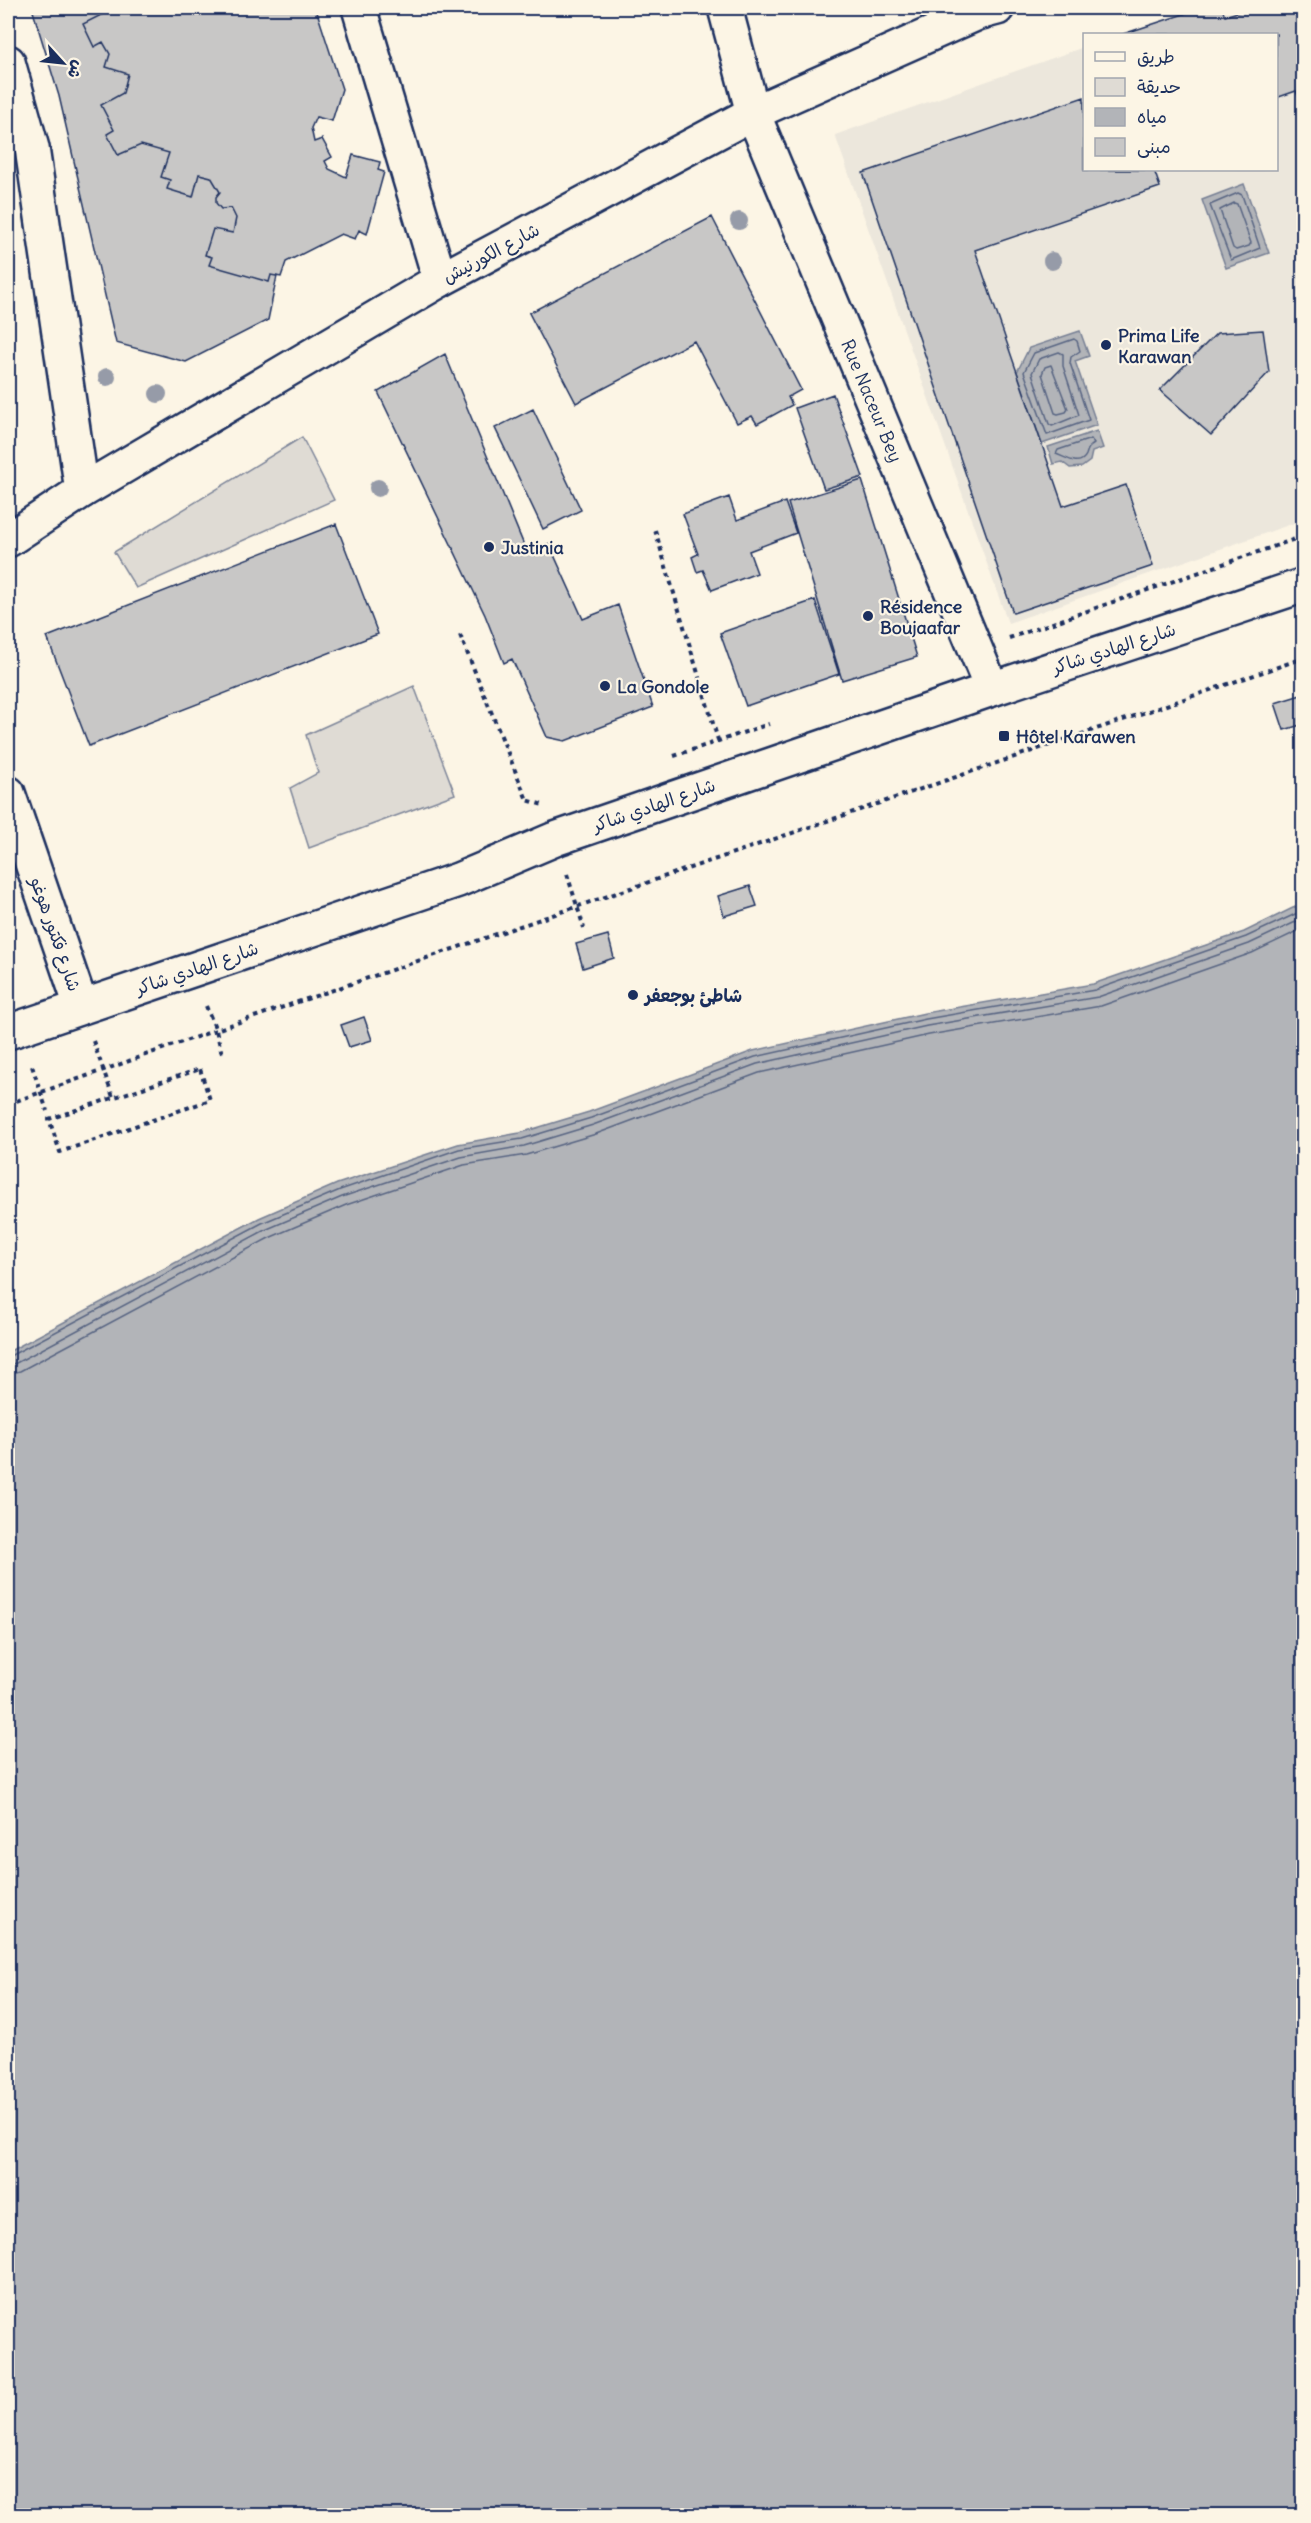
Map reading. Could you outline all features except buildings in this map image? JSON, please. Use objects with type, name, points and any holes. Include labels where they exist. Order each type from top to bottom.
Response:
[{"type":"main road","points":[[359,8],[440,280]]},
{"type":"main road","name":"Rue Naceur Bey","points":[[725,8],[753,113],[992,689]]},
{"type":"main road","name":"شارع الكورنيش","points":[[8,540],[82,491],[440,280],[753,113],[967,18],[996,8]]},
{"type":"main road","points":[[8,62],[32,148],[82,491]]},
{"type":"main road","name":"شارع الهادي شاكر","points":[[8,1032],[458,880],[555,839],[1304,585]]},
{"type":"main road","name":"شارع فكتور هوغو","points":[[8,793],[81,1006]]},
{"type":"path","points":[[655,530],[718,740]]},
{"type":"path","points":[[1001,634],[1008,639],[1304,536]]},
{"type":"path","points":[[460,635],[527,800],[544,805]]},
{"type":"path","points":[[8,1104],[216,1030],[1304,658]]},
{"type":"path","points":[[663,760],[774,722]]},
{"type":"path","points":[[81,1006],[113,1097]]},
{"type":"path","points":[[206,1006],[216,1030],[222,1054]]},
{"type":"path","points":[[32,1066],[47,1111]]},
{"type":"path","points":[[200,1069],[210,1100],[60,1152],[49,1119],[113,1097],[200,1069]]},
{"type":"shaded area","name":"Prima Life Karawan","points":[[1198,8],[1303,8],[1303,520],[1008,623],[835,135],[1083,47],[1083,171],[1278,171],[1278,33],[1124,33]]},
{"type":"green space","points":[[302,437],[334,500],[136,588],[114,552]]},
{"type":"green space","points":[[414,686],[455,794],[309,848],[290,788],[318,773],[306,735]]},
{"type":"water","points":[[1244,184],[1269,253],[1226,268],[1202,200]]},
{"type":"water","points":[[1080,331],[1089,356],[1075,361],[1097,425],[1042,444],[1017,372],[1029,348]]},
{"type":"water","points":[[1097,431],[1103,448],[1092,452],[1090,461],[1082,467],[1070,468],[1062,462],[1053,464],[1048,447]]},
{"type":"water","points":[[1303,903],[1303,2515],[8,2515],[8,1352],[259,1218],[337,1184],[458,1144],[520,1133],[589,1112],[753,1051],[925,1013],[1093,984],[1244,932]]},
{"type":"place","name":"Prima Life Karawan","points":[[1106,345]]},
{"type":"place","name":"Justinia","points":[[489,547]]},
{"type":"place","name":"Résidence Boujaafar","points":[[868,616]]},
{"type":"place","name":"La Gondole","points":[[605,686]]},
{"type":"place","name":"Hôtel Karawen","points":[[1004,736]]},
{"type":"place","name":"شاطئ بوجعفر","points":[[633,995]]}]
